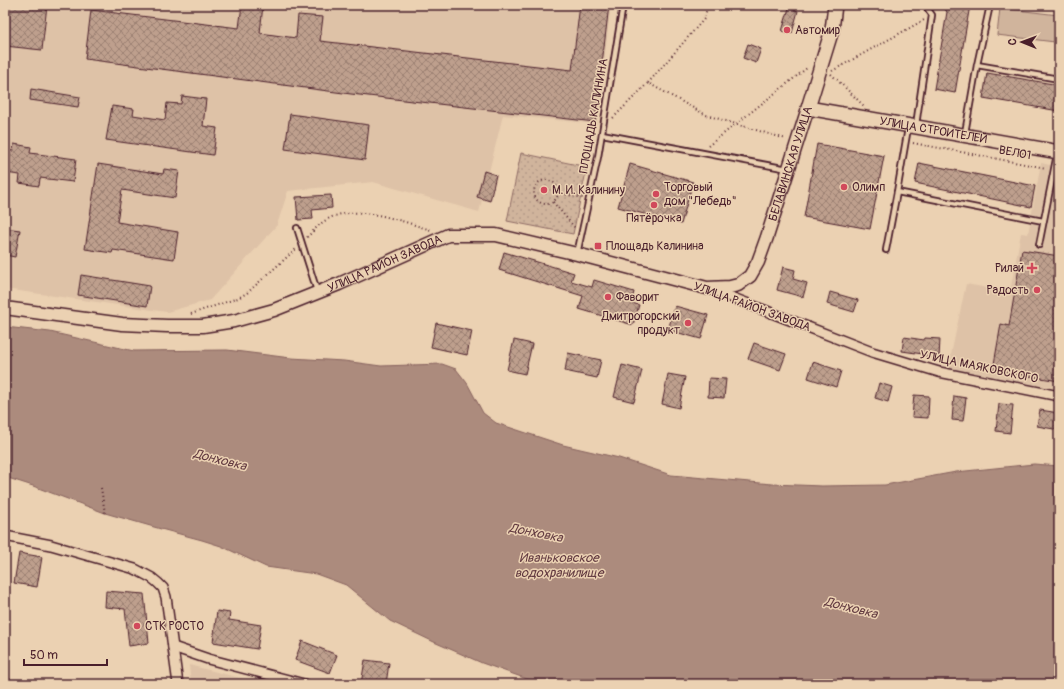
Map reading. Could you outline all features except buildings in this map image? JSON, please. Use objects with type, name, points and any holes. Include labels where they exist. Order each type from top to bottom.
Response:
[{"type":"main road","name":"БЕЛАВИНСКАЯ УЛИЦА","points":[[808,108],[832,30],[835,5]]},
{"type":"main road","name":"УЛИЦА СТРОИТЕЛЕЙ","points":[[808,108],[1058,152]]},
{"type":"street","name":"БЕЛАВИНСКАЯ УЛИЦА","points":[[707,288],[730,287],[744,281],[752,273],[758,262],[767,237],[808,108]]},
{"type":"street","name":"УЛИЦА РАЙОН ЗАВОДА","points":[[5,308],[122,324],[203,326],[234,321],[274,310],[318,293],[448,235],[496,235],[577,254],[707,288],[872,352]]},
{"type":"street","name":"УЛИЦА МАЯКОВСКОГО","points":[[872,352],[938,372],[1059,396]]},
{"type":"street","points":[[5,536],[51,545],[135,569],[158,583],[163,588],[166,596],[178,684]]},
{"type":"street","points":[[173,647],[208,659],[304,684]]},
{"type":"lane","name":"ПЛОЩАДЬ КАЛИНИНА","points":[[577,254],[602,134],[623,5]]},
{"type":"lane","points":[[886,250],[905,142],[912,126],[932,16],[925,5]]},
{"type":"lane","points":[[964,135],[990,5]]},
{"type":"lane","points":[[977,65],[1059,79]]},
{"type":"lane","points":[[602,134],[788,169]]},
{"type":"lane","points":[[1039,245],[1058,152]]},
{"type":"lane","points":[[897,192],[1043,221]]},
{"type":"lane","points":[[297,228],[318,293]]},
{"type":"path","points":[[602,128],[648,83],[704,19],[708,5]]},
{"type":"path","points":[[829,72],[932,16]]},
{"type":"path","points":[[829,72],[831,65]]},
{"type":"path","points":[[700,152],[810,66]]},
{"type":"path","points":[[829,72],[864,106]]},
{"type":"path","points":[[648,83],[706,115],[789,140]]},
{"type":"path","name":"ВЕЛО1","points":[[905,142],[1054,169]]},
{"type":"path","points":[[545,180],[552,181],[557,186],[558,193],[553,202],[546,204],[539,202],[535,196],[534,189],[538,182],[545,180]]},
{"type":"path","points":[[558,193],[589,199]]},
{"type":"path","points":[[553,202],[581,235]]},
{"type":"path","points":[[218,305],[247,293],[323,222],[349,213],[376,214],[448,235]]},
{"type":"path","points":[[102,488],[105,513]]},
{"type":"shaded area","points":[[5,5],[611,5],[597,124],[503,115],[479,212],[373,182],[288,191],[277,225],[210,300],[167,312],[5,289]]},
{"type":"shaded area","points":[[1000,8],[1058,15],[1055,42],[997,35]]},
{"type":"shaded area","points":[[521,153],[587,167],[573,234],[507,221]]},
{"type":"shaded area","points":[[1041,163],[1059,167],[1059,389],[948,369],[966,284],[1010,292],[1021,233],[1028,234]]},
{"type":"shaded area","points":[[189,665],[264,684],[191,684]]},
{"type":"water","name":"Иваньковское водохранилище","points":[[5,327],[50,332],[134,351],[227,350],[291,358],[344,361],[381,366],[442,364],[456,369],[467,383],[483,413],[496,423],[563,445],[619,458],[671,475],[772,484],[822,486],[885,485],[956,472],[1034,464],[1059,466],[1059,684],[541,684],[482,663],[390,621],[346,585],[316,574],[266,567],[221,546],[105,513],[5,477]]},
{"type":"place","name":"Автомир","points":[[787,30]]},
{"type":"place","name":"Олимп","points":[[844,187]]},
{"type":"place","name":"М. И. Калинину","points":[[544,190]]},
{"type":"place","name":"Торговый дом \"Лебедь\"","points":[[656,194]]},
{"type":"place","name":"Пятёрочка","points":[[654,205]]},
{"type":"place","name":"Площадь Калинина","points":[[598,246]]},
{"type":"place","name":"Рилай","points":[[1032,268]]},
{"type":"place","name":"Радость","points":[[1037,290]]},
{"type":"place","name":"Фаворит","points":[[608,297]]},
{"type":"place","name":"Дмитрогорский продукт","points":[[688,323]]},
{"type":"place","name":"СТК РОСТО","points":[[137,626]]},
{"type":"water label","name":"Донховка","points":[[220,460]]},
{"type":"water label","name":"Донховка","points":[[536,533]]},
{"type":"water label","name":"Донховка","points":[[851,608]]}]
